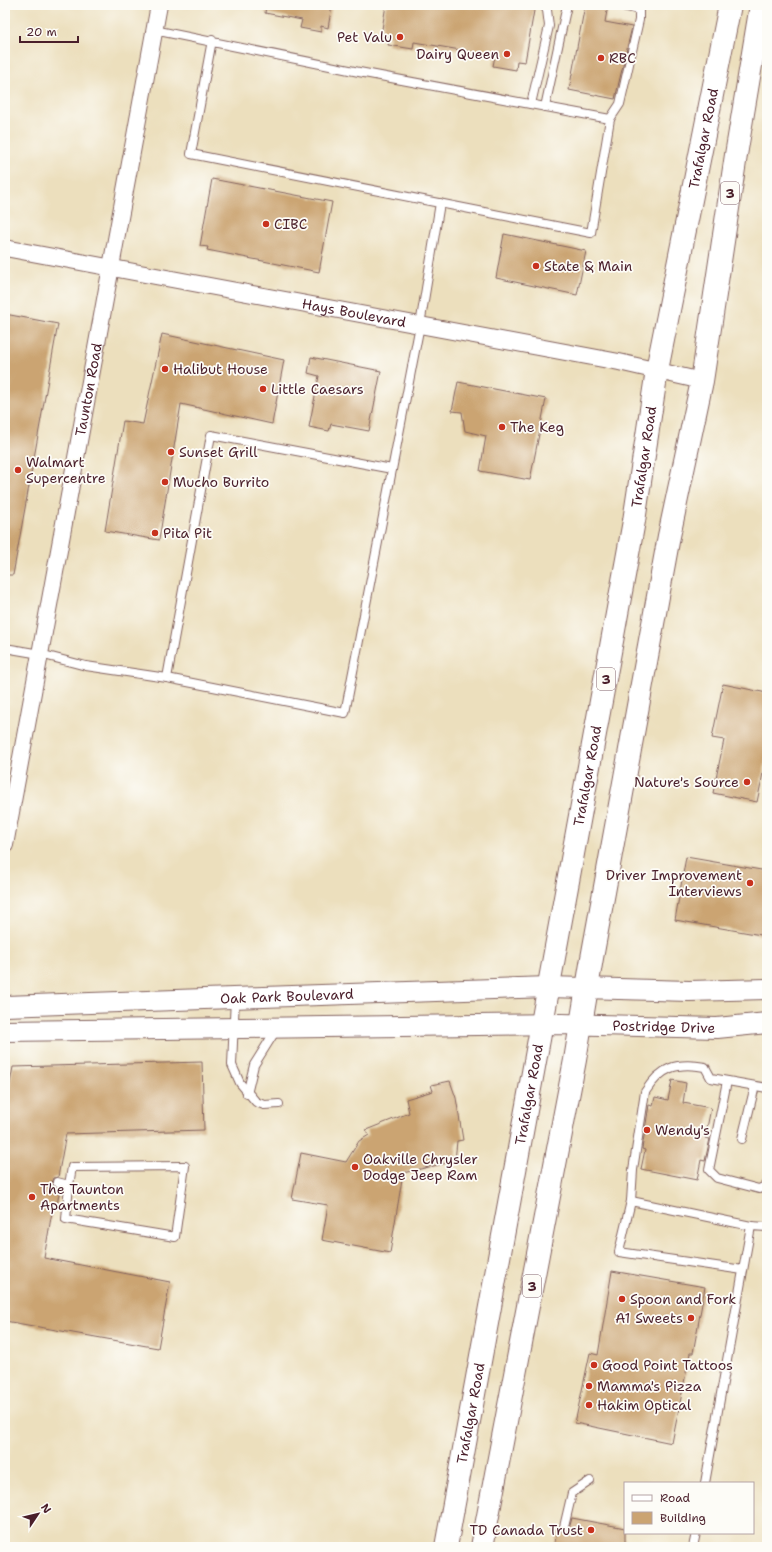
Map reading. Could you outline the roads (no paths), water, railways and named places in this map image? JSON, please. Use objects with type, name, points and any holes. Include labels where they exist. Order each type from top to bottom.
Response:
[{"type":"main road","name":"Trafalgar Road","points":[[482,1547],[575,1060],[561,1024],[568,988],[657,370],[730,5]]},
{"type":"main road","name":"Trafalgar Road","points":[[446,1547],[702,381],[736,155],[761,5]]},
{"type":"street","name":"Taunton Road","points":[[5,845],[159,5]]},
{"type":"street","name":"Hays Boulevard","points":[[5,248],[657,370],[702,381]]},
{"type":"street","points":[[568,988],[689,991],[767,989]]},
{"type":"street","name":"Oak Park Boulevard","points":[[5,1006],[568,988]]},
{"type":"street","name":"Postridge Drive","points":[[561,1024],[717,1028],[767,1023]]},
{"type":"street","points":[[5,1031],[277,1029],[561,1024]]},
{"type":"lane","points":[[531,104],[550,26],[547,10],[544,5]]},
{"type":"lane","points":[[545,107],[567,5]]},
{"type":"lane","points":[[212,40],[191,154],[591,233],[610,120],[620,104],[640,20],[639,10],[618,5]]},
{"type":"lane","points":[[154,30],[212,40],[359,72],[610,120]]},
{"type":"lane","points":[[5,648],[40,654],[86,666],[167,678],[346,713],[420,325],[440,204]]},
{"type":"lane","points":[[167,678],[211,435],[392,469]]},
{"type":"lane","points":[[235,998],[232,1065],[247,1094],[256,1102],[264,1105],[279,1104]]},
{"type":"lane","points":[[247,1094],[254,1065],[277,1029]]},
{"type":"lane","points":[[743,1270],[619,1252],[631,1201],[633,1170],[645,1092],[652,1081],[672,1066],[686,1064],[704,1067],[711,1078],[767,1088]]},
{"type":"lane","points":[[727,1081],[709,1170],[717,1178],[759,1189],[767,1185]]},
{"type":"lane","points":[[742,1139],[755,1086]]},
{"type":"lane","points":[[72,1166],[185,1166],[175,1237],[66,1219],[69,1185],[72,1166]]},
{"type":"lane","points":[[56,1182],[69,1185]]},
{"type":"lane","points":[[631,1201],[751,1226],[767,1226]]},
{"type":"lane","points":[[705,1482],[751,1226]]},
{"type":"lane","points":[[564,1527],[572,1492],[590,1481]]},
{"type":"lane","points":[[693,1547],[696,1534]]},
{"type":"place","name":"Pet Valu","points":[[400,37]]},
{"type":"place","name":"Dairy Queen","points":[[507,54]]},
{"type":"place","name":"RBC","points":[[601,58]]},
{"type":"place","name":"CIBC","points":[[266,224]]},
{"type":"place","name":"State & Main","points":[[536,266]]},
{"type":"place","name":"Halibut House","points":[[165,369]]},
{"type":"place","name":"Little Caesars","points":[[263,389]]},
{"type":"place","name":"The Keg","points":[[502,427]]},
{"type":"place","name":"Sunset Grill","points":[[171,452]]},
{"type":"place","name":"Walmart Supercentre","points":[[18,470]]},
{"type":"place","name":"Mucho Burrito","points":[[165,482]]},
{"type":"place","name":"Pita Pit","points":[[155,533]]},
{"type":"place","name":"Nature's Source","points":[[747,782]]},
{"type":"place","name":"Driver Improvement Interviews","points":[[750,883]]},
{"type":"place","name":"Wendy's","points":[[647,1130]]},
{"type":"place","name":"Oakville Chrysler Dodge Jeep Ram","points":[[355,1167]]},
{"type":"place","name":"The Taunton Apartments","points":[[32,1197]]},
{"type":"place","name":"Spoon and Fork","points":[[622,1299]]},
{"type":"place","name":"A1 Sweets","points":[[691,1318]]},
{"type":"place","name":"Good Point Tattoos","points":[[594,1365]]},
{"type":"place","name":"Mamma's Pizza","points":[[589,1386]]},
{"type":"place","name":"Hakim Optical","points":[[589,1405]]},
{"type":"place","name":"TD Canada Trust","points":[[591,1530]]}]
